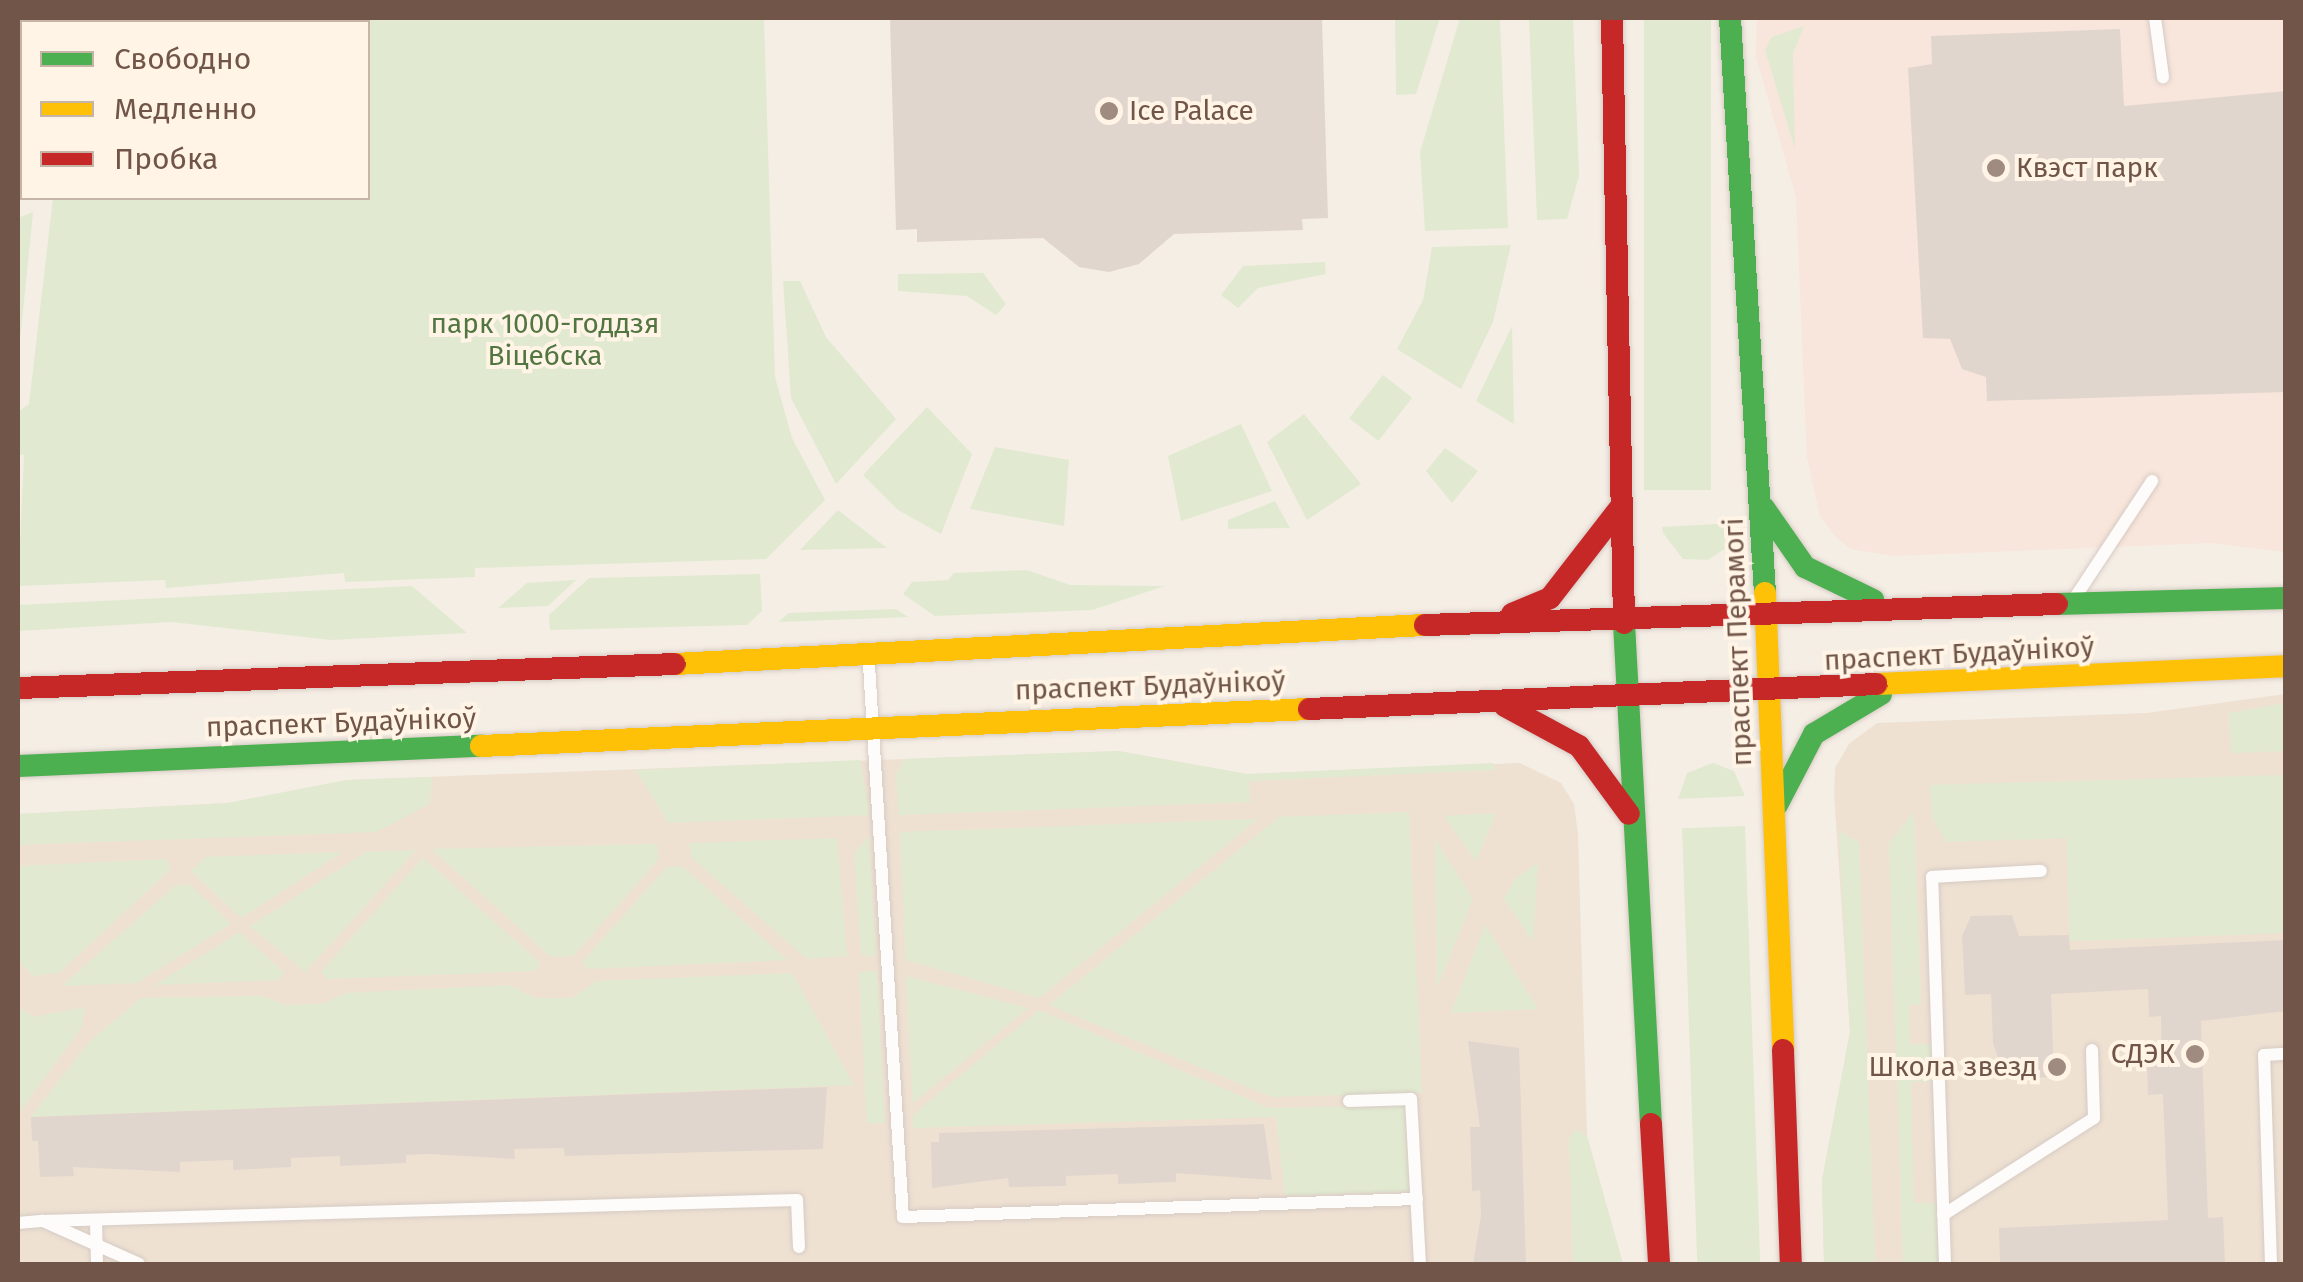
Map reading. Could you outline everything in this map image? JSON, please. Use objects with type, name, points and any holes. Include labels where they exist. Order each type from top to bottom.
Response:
[{"type":"main road","points":[[1612,18],[1625,701],[1659,1264]]},
{"type":"main road","name":"праспект Перамогі","points":[[1732,18],[1762,504],[1791,1264]]},
{"type":"main road","points":[[1762,504],[1805,567],[1837,588],[1888,604]]},
{"type":"main road","points":[[1494,622],[1550,598],[1619,509]]},
{"type":"main road","name":"праспект Будаўнікоў","points":[[18,688],[868,657],[1623,614],[1888,604],[2286,598]]},
{"type":"main road","name":"праспект Будаўнікоў","points":[[18,766],[873,727],[1625,701],[2286,666]]},
{"type":"main road","points":[[1775,810],[1814,734],[1892,688]]},
{"type":"main road","points":[[1500,704],[1579,746],[1631,818]]},
{"type":"lane","points":[[2155,18],[2163,77]]},
{"type":"lane","points":[[2072,602],[2152,482]]},
{"type":"lane","points":[[868,657],[904,1217],[1416,1198]]},
{"type":"lane","points":[[1945,1264],[1932,877],[2041,871]]},
{"type":"lane","points":[[1943,1216],[2094,1118],[2092,1050]]},
{"type":"lane","points":[[2270,1264],[2264,1055],[2286,1054]]},
{"type":"lane","points":[[1349,1101],[1412,1099],[1420,1264]]},
{"type":"lane","points":[[18,1222],[796,1200],[798,1247]]},
{"type":"lane","points":[[96,1220],[97,1264]]},
{"type":"lane","points":[[43,1221],[138,1264]]},
{"type":"shaded area","points":[[1757,18],[2285,18],[2285,552],[2210,543],[1894,556],[1850,549],[1834,535],[1820,516],[1807,457],[1796,197],[1756,57]]},
{"type":"shaded area","points":[[2285,694],[2285,1264],[1824,1264],[1822,1180],[1850,1032],[1834,793],[1835,768],[1849,744],[1877,723],[2147,713]]},
{"type":"shaded area","points":[[1118,751],[1247,774],[1520,763],[1561,783],[1574,804],[1578,834],[1587,1136],[1623,1264],[18,1264],[18,814],[228,803],[347,780]]},
{"type":"green space","name":"парк 1000-годдзя Віцебска","points":[[79,18],[764,18],[775,377],[792,438],[825,500],[766,559],[475,568],[475,577],[345,582],[344,573],[166,588],[165,580],[18,586],[24,455],[18,454],[18,412],[29,404],[53,200],[370,200],[370,20]]},
{"type":"green space","points":[[1395,18],[1440,18],[1416,94],[1396,95]]},
{"type":"green space","points":[[1460,18],[1500,18],[1508,228],[1425,231],[1420,152]]},
{"type":"green space","points":[[1529,18],[1573,18],[1579,176],[1567,219],[1537,220]]},
{"type":"green space","points":[[1644,18],[1711,18],[1711,490],[1644,490]]},
{"type":"green space","points":[[1804,26],[1793,54],[1795,149],[1765,50],[1772,37]]},
{"type":"green space","points":[[33,213],[18,360],[18,218]]},
{"type":"green space","points":[[1511,245],[1493,322],[1461,389],[1397,349],[1423,300],[1432,247]]},
{"type":"green space","points":[[1325,262],[1326,274],[1258,288],[1238,308],[1221,295],[1243,266]]},
{"type":"green space","points":[[983,273],[1006,304],[996,315],[967,296],[898,291],[898,274]]},
{"type":"green space","points":[[783,281],[800,281],[826,337],[896,419],[836,484],[791,398]]},
{"type":"green space","points":[[1512,326],[1514,424],[1476,401]]},
{"type":"green space","points":[[1383,375],[1412,398],[1378,441],[1349,418]]},
{"type":"green space","points":[[927,407],[972,454],[941,534],[898,510],[863,475]]},
{"type":"green space","points":[[1304,414],[1361,484],[1307,520],[1267,442]]},
{"type":"green space","points":[[1241,424],[1272,491],[1181,521],[1168,456]]},
{"type":"green space","points":[[995,447],[1069,460],[1064,526],[970,509]]},
{"type":"green space","points":[[1445,448],[1478,471],[1452,503],[1426,471]]},
{"type":"green space","points":[[1275,501],[1290,528],[1228,529],[1228,520]]},
{"type":"green space","points":[[838,510],[887,548],[800,550]]},
{"type":"green space","points":[[1733,523],[1726,548],[1708,560],[1683,559],[1662,527]]},
{"type":"green space","points":[[1027,570],[1070,585],[1165,586],[1092,610],[935,616],[903,594],[912,582],[948,580],[954,573]]},
{"type":"green space","points":[[760,574],[762,611],[747,625],[550,630],[549,615],[589,578]]},
{"type":"green space","points":[[576,580],[548,606],[498,608],[527,583]]},
{"type":"green space","points":[[412,586],[467,633],[331,640],[171,622],[18,631],[18,605]]},
{"type":"green space","points":[[896,609],[908,617],[778,622],[789,613]]},
{"type":"green space","points":[[2285,703],[2285,751],[2231,753],[2229,713]]},
{"type":"green space","points":[[1118,751],[1247,774],[1493,763],[1495,770],[1249,781],[1250,802],[899,815],[896,775],[904,759]]},
{"type":"green space","points":[[860,760],[870,815],[668,823],[636,770]]},
{"type":"green space","points":[[1713,763],[1734,771],[1745,796],[1678,799],[1687,773]]},
{"type":"green space","points":[[2285,775],[2285,933],[2070,941],[2066,838],[1946,842],[1932,817],[1930,785]]},
{"type":"green space","points":[[432,777],[430,804],[376,832],[18,845],[18,814],[228,803],[347,780]]},
{"type":"green space","points":[[1914,811],[1921,1004],[1909,1005],[1910,1044],[1931,1044],[1931,1058],[1896,1060],[1889,843]]},
{"type":"green space","points":[[1409,812],[1422,1093],[1272,1097],[1049,1005],[1279,817]]},
{"type":"green space","points":[[1496,813],[1476,861],[1444,816]]},
{"type":"green space","points":[[1258,819],[1039,998],[906,960],[900,832]]},
{"type":"green space","points":[[1745,826],[1760,1264],[1697,1264],[1682,828]]},
{"type":"green space","points":[[1839,831],[1859,842],[1875,1264],[1824,1264],[1822,1180],[1850,1032]]},
{"type":"green space","points":[[869,836],[876,956],[861,955],[854,853]]},
{"type":"green space","points":[[837,838],[847,956],[807,959],[691,857],[689,843]]},
{"type":"green space","points":[[1435,839],[1473,899],[1437,988]]},
{"type":"green space","points":[[657,844],[658,860],[573,956],[551,957],[432,849]]},
{"type":"green space","points":[[416,850],[305,972],[250,926],[366,852]]},
{"type":"green space","points":[[343,852],[241,918],[191,871],[206,857]]},
{"type":"green space","points":[[423,858],[540,963],[535,971],[327,979],[321,972]]},
{"type":"green space","points":[[167,859],[170,870],[59,973],[33,976],[18,960],[18,866]]},
{"type":"green space","points":[[1538,862],[1533,942],[1504,899],[1514,880]]},
{"type":"green space","points":[[682,866],[787,960],[589,969],[582,962],[667,867]]},
{"type":"green space","points":[[189,884],[231,924],[137,983],[62,986],[175,886]]},
{"type":"green space","points":[[1485,925],[1538,1009],[1451,1013]]},
{"type":"green space","points":[[240,932],[284,973],[278,980],[155,985]]},
{"type":"green space","points":[[877,971],[885,1123],[867,1124],[859,972]]},
{"type":"green space","points":[[792,973],[854,1085],[31,1117],[90,1041],[141,998],[262,996],[286,1005],[322,1004],[346,993],[509,985],[535,998],[572,998],[596,981]]},
{"type":"green space","points":[[906,976],[1028,1008],[913,1103]]},
{"type":"green space","points":[[18,1006],[33,1017],[85,1007],[81,1028],[18,1114]]},
{"type":"green space","points":[[1039,1010],[1269,1108],[1406,1105],[1412,1191],[1285,1196],[1276,1117],[913,1128],[913,1115]]},
{"type":"green space","points":[[1931,1071],[1932,1081],[1911,1082],[1914,1203],[1939,1203],[1942,1264],[1903,1264],[1897,1073]]},
{"type":"green space","points":[[1576,1129],[1587,1136],[1623,1264],[1573,1264],[1569,1139]]},
{"type":"building","name":"Ice Palace","points":[[1322,18],[1328,218],[1302,219],[1303,230],[1174,234],[1139,264],[1109,272],[1079,267],[1043,238],[917,242],[917,229],[896,230],[890,19]]},
{"type":"building","points":[[2120,29],[2124,106],[2286,91],[2286,392],[1987,401],[1986,377],[1962,369],[1950,339],[1923,338],[1908,68],[1932,64],[1931,36]]},
{"type":"building","points":[[2012,915],[2019,936],[2069,935],[2070,950],[2286,940],[2286,1011],[2201,1021],[2208,1218],[2223,1217],[2225,1264],[2000,1264],[1999,1228],[2168,1220],[2163,1094],[2148,1095],[2147,1066],[2162,1065],[2161,1016],[2149,1017],[2148,989],[2051,994],[2054,1077],[2005,1079],[1993,1043],[1991,994],[1965,995],[1962,936],[1971,916]]},
{"type":"building","points":[[1468,1041],[1519,1048],[1526,1264],[1473,1264],[1481,1215],[1480,1190],[1472,1191],[1470,1127],[1480,1127]]},
{"type":"building","points":[[827,1087],[823,1149],[565,1156],[564,1148],[514,1149],[515,1159],[430,1154],[406,1155],[406,1163],[340,1166],[340,1156],[291,1158],[291,1167],[233,1170],[233,1160],[205,1161],[180,1162],[180,1172],[73,1167],[74,1176],[40,1177],[38,1141],[32,1141],[31,1117]]},
{"type":"building","points":[[1264,1124],[1272,1180],[1176,1173],[1176,1182],[1118,1184],[1118,1174],[1066,1176],[1066,1186],[1009,1187],[1008,1178],[932,1188],[931,1142],[939,1142],[939,1133]]},
{"type":"traffic: fast","points":[[1730,18],[1765,593]]},
{"type":"traffic: fast","points":[[1764,508],[1805,567],[1873,600]]},
{"type":"traffic: fast","points":[[2057,604],[2286,598]]},
{"type":"traffic: fast","points":[[1624,623],[1651,1124]]},
{"type":"traffic: fast","points":[[1777,805],[1814,734],[1881,694]]},
{"type":"traffic: fast","points":[[18,766],[481,746]]},
{"type":"traffic: slow","points":[[1765,593],[1783,1050]]},
{"type":"traffic: slow","points":[[675,664],[1425,625]]},
{"type":"traffic: slow","points":[[1876,684],[2286,666]]},
{"type":"traffic: slow","points":[[481,746],[1309,709]]},
{"type":"traffic: jam","points":[[1612,18],[1624,623]]},
{"type":"traffic: jam","points":[[1512,614],[1550,598],[1619,509]]},
{"type":"traffic: jam","points":[[1425,625],[2057,604]]},
{"type":"traffic: jam","points":[[18,688],[675,664]]},
{"type":"traffic: jam","points":[[1309,709],[1876,684]]},
{"type":"traffic: jam","points":[[1505,706],[1579,746],[1629,814]]},
{"type":"traffic: jam","points":[[1783,1050],[1791,1264]]},
{"type":"traffic: jam","points":[[1651,1124],[1659,1264]]},
{"type":"place","name":"Ice Palace","points":[[1109,111]]},
{"type":"place","name":"Квэст парк","points":[[1996,168]]},
{"type":"place","name":"СДЭК","points":[[2195,1054]]},
{"type":"place","name":"Школа звезд","points":[[2057,1067]]}]
